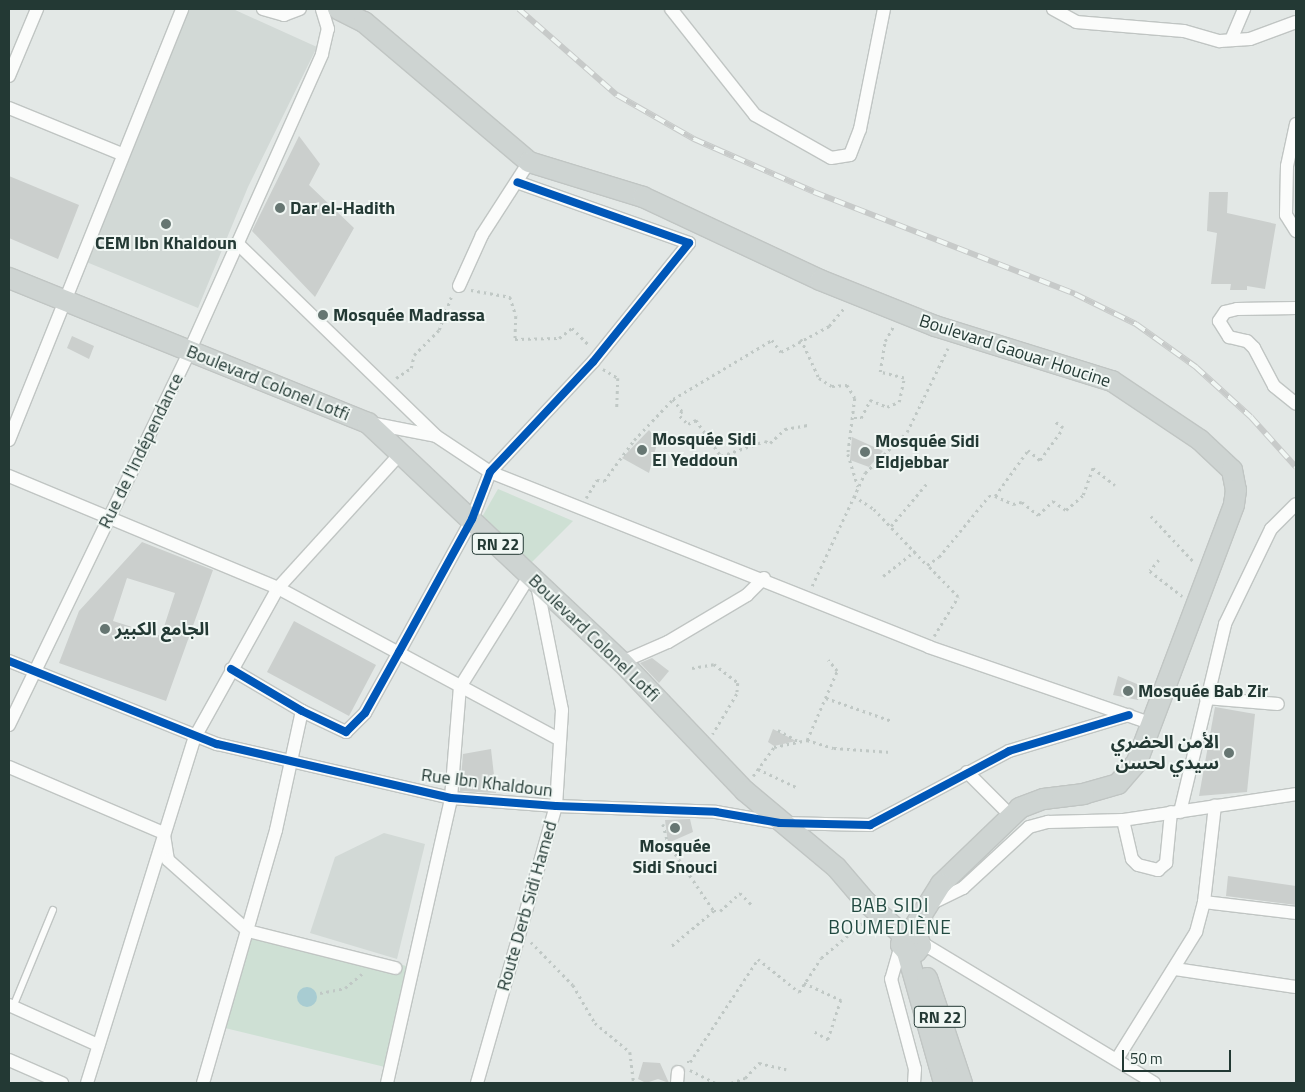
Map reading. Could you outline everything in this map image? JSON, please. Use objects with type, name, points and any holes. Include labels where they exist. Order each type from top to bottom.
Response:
[{"type":"main road","name":"Boulevard Gaouar Houcine","points":[[338,9],[360,16],[529,162],[642,197],[851,293],[900,312],[956,333],[1112,381],[1213,452],[1232,470],[1236,490],[1208,575],[1154,724],[1137,762],[1118,784],[1084,794],[1043,799],[1011,816],[958,864],[928,906],[910,943]]},
{"type":"main road","name":"Boulevard Colonel Lotfi","points":[[9,278],[368,423],[472,518],[622,662],[746,791],[780,823],[836,868],[866,902],[910,943]]},
{"type":"main road","name":"RN 22","points":[[910,943],[944,1083]]},
{"type":"main road","name":"RN 22","points":[[910,943],[962,1083]]},
{"type":"street","points":[[9,76],[37,9]]},
{"type":"street","points":[[9,440],[122,154],[182,9]]},
{"type":"street","points":[[263,9],[284,15],[300,9]]},
{"type":"street","name":"Rue de l'Indépendance","points":[[9,724],[32,671],[110,517],[189,352],[322,54],[328,29],[322,9]]},
{"type":"street","points":[[671,9],[755,115],[831,158],[850,155],[860,129],[884,9]]},
{"type":"street","points":[[1053,9],[1076,22],[1131,24],[1231,40],[1250,39],[1296,22]]},
{"type":"street","points":[[1231,40],[1244,9]]},
{"type":"street","points":[[9,108],[122,154]]},
{"type":"street","points":[[1296,124],[1287,166],[1286,215],[1296,231]]},
{"type":"street","points":[[458,287],[482,235],[529,162]]},
{"type":"street","points":[[231,670],[302,711],[346,732],[365,713],[400,652],[472,518],[490,472],[596,359],[689,243],[517,182]]},
{"type":"street","points":[[238,243],[436,436],[490,472],[764,578],[929,647],[1154,724]]},
{"type":"street","points":[[1296,308],[1237,309],[1225,312],[1219,321],[1229,338],[1247,341],[1254,348],[1274,386],[1296,404]]},
{"type":"street","points":[[368,423],[436,436]]},
{"type":"street","points":[[87,1083],[195,737],[278,588],[401,452]]},
{"type":"street","points":[[9,476],[278,588],[559,739]]},
{"type":"street","points":[[1122,820],[1132,859],[1138,865],[1158,870],[1166,863],[1176,812],[1225,624],[1271,529],[1296,504]]},
{"type":"street","points":[[387,1083],[450,798],[460,687],[532,577]]},
{"type":"street","name":"Route Derb Sidi Hamed","points":[[477,1083],[518,932],[556,806],[562,710],[544,607],[532,577]]},
{"type":"street","points":[[622,662],[668,642],[747,596],[764,578]]},
{"type":"street","name":"Rue Ibn Khaldoun","points":[[9,661],[195,737],[291,763],[450,798],[556,806],[716,812],[780,823],[870,825],[922,800],[967,772],[1009,751],[1129,715]]},
{"type":"street","points":[[1206,698],[1278,704]]},
{"type":"street","points":[[203,1083],[248,931],[291,763],[302,711]]},
{"type":"street","points":[[9,767],[164,833]]},
{"type":"street","points":[[967,772],[1011,816]]},
{"type":"street","points":[[928,906],[963,888],[1029,827],[1048,822],[1122,820],[1296,794]]},
{"type":"street","points":[[1117,1059],[1175,969],[1196,932],[1204,902],[1215,806]]},
{"type":"street","points":[[164,833],[168,860],[248,931],[395,968]]},
{"type":"street","points":[[1204,902],[1296,913]]},
{"type":"street","points":[[914,1083],[916,1069],[891,979],[910,943],[1117,1059],[1154,1083]]},
{"type":"street","points":[[1175,969],[1296,987]]},
{"type":"street","points":[[11,1006],[98,1045]]},
{"type":"street","points":[[9,1060],[62,1083]]},
{"type":"lane","points":[[11,1006],[53,910]]},
{"type":"path","points":[[390,382],[411,368],[414,355],[440,330],[458,287],[510,297],[516,316],[514,339],[559,338],[572,328],[596,359],[618,378],[617,409]]},
{"type":"path","points":[[582,509],[597,480],[604,481],[634,440],[673,399],[772,340],[781,352],[841,315],[851,293]]},
{"type":"path","points":[[854,418],[861,418],[870,400],[887,407],[899,402],[904,378],[880,372],[885,341],[900,312]]},
{"type":"path","points":[[806,596],[858,487],[874,462],[906,432],[956,333]]},
{"type":"path","points":[[801,339],[819,378],[832,386],[847,385],[855,398],[848,454],[858,487]]},
{"type":"path","points":[[673,399],[682,411],[680,416],[688,424],[696,420],[722,456],[764,441],[770,443],[785,429],[808,425]]},
{"type":"path","points":[[995,496],[1028,450],[1040,460],[1063,428],[1055,422]]},
{"type":"path","points":[[927,565],[938,557],[989,496],[995,496],[1014,504],[1022,502],[1038,515],[1053,502],[1066,510],[1083,495],[1093,468],[1115,485]]},
{"type":"path","points":[[891,526],[928,482]]},
{"type":"path","points":[[854,496],[874,509],[958,597],[929,647]]},
{"type":"path","points":[[1152,516],[1208,575]]},
{"type":"path","points":[[883,576],[915,551]]},
{"type":"path","points":[[1159,560],[1150,571],[1196,608]]},
{"type":"path","points":[[807,740],[837,671],[836,666],[828,660]]},
{"type":"path","points":[[692,668],[714,664],[738,683],[737,694],[704,748]]},
{"type":"path","points":[[826,698],[892,721]]},
{"type":"path","points":[[778,730],[799,741]]},
{"type":"path","points":[[746,791],[758,768],[774,747],[807,740],[834,748],[891,752]]},
{"type":"path","points":[[758,768],[796,787]]},
{"type":"path","points":[[662,810],[668,843],[714,911]]},
{"type":"path","points":[[671,947],[714,911],[720,911],[740,893],[752,905]]},
{"type":"path","points":[[678,1073],[690,1062],[758,959],[799,992],[821,958],[854,928],[869,920]]},
{"type":"path","points":[[518,932],[547,954],[573,985],[595,1023],[630,1052],[634,1083]]},
{"type":"path","points":[[320,993],[352,984],[371,962]]},
{"type":"path","points":[[804,984],[841,1000],[828,1040],[814,1032]]},
{"type":"path","points":[[731,1083],[744,1078],[759,1063],[786,1070]]},
{"type":"path","points":[[678,1073],[715,1083]]},
{"type":"shaded area","points":[[189,9],[233,9],[317,47],[248,187],[198,308],[84,261]]},
{"type":"shaded area","points":[[384,833],[425,844],[397,959],[310,933],[335,857]]},
{"type":"green space","points":[[498,489],[573,521],[530,564],[482,517]]},
{"type":"green space","points":[[251,926],[414,968],[389,1068],[225,1028]]},
{"type":"water","points":[[307,987],[314,990],[317,997],[314,1004],[307,1007],[300,1004],[297,997],[300,990]]},
{"type":"building","points":[[299,136],[320,164],[309,185],[354,228],[315,297],[252,231]]},
{"type":"building","points":[[9,176],[79,205],[58,259],[9,238]]},
{"type":"building","points":[[1209,192],[1228,192],[1227,213],[1276,224],[1265,289],[1247,286],[1247,290],[1230,290],[1231,284],[1211,284],[1217,233],[1207,231]]},
{"type":"building","points":[[72,336],[94,346],[89,359],[67,348]]},
{"type":"building","name":"Mosquée Sidi El Yeddoun","points":[[649,430],[658,440],[649,473],[622,458]]},
{"type":"building","name":"Mosquée Sidi Eldjebbar","points":[[852,437],[883,451],[869,467],[850,460]]},
{"type":"building","name":"الجامع الكبير","points":[[142,542],[213,570],[166,701],[59,663],[79,611]],"holes":[[[127,578],[175,593],[161,636],[113,621]]]},
{"type":"building","points":[[294,621],[376,665],[349,716],[267,672]]},
{"type":"building","points":[[652,658],[669,671],[659,683],[640,663]]},
{"type":"building","name":"Mosquée Bab Zir","points":[[1118,676],[1144,687],[1138,700],[1113,695]]},
{"type":"building","name":"الأمن الحضري سيدي لحسن","points":[[1215,707],[1255,714],[1247,792],[1199,796]]},
{"type":"building","points":[[773,729],[796,741],[774,746],[768,742]]},
{"type":"building","points":[[491,749],[496,793],[460,791],[463,754]]},
{"type":"building","name":"Mosquée Sidi Snouci","points":[[690,819],[693,832],[668,843],[665,820]]},
{"type":"building","points":[[1228,876],[1296,886],[1296,905],[1226,896]]},
{"type":"building","points":[[643,1062],[660,1063],[669,1083],[658,1079],[646,1083],[638,1079]]},
{"type":"railway","points":[[519,9],[617,95],[694,139],[814,192],[1075,294],[1136,324],[1196,367],[1251,417],[1296,467]]},
{"type":"cycle path","points":[[231,669],[302,711],[346,732],[365,713],[399,652],[472,519],[490,472],[593,362],[689,243],[517,182]]},
{"type":"cycle path","points":[[9,661],[217,744],[451,798],[556,806],[716,812],[780,823],[870,825],[1009,751],[1129,715]]},
{"type":"place","name":"Dar el-Hadith","points":[[280,208]]},
{"type":"place","name":"CEM Ibn Khaldoun","points":[[166,224]]},
{"type":"place","name":"Mosquée Madrassa","points":[[323,315]]},
{"type":"place","name":"Mosquée Sidi El Yeddoun","points":[[642,450]]},
{"type":"place","name":"Mosquée Sidi Eldjebbar","points":[[865,452]]},
{"type":"place","name":"الجامع الكبير","points":[[105,629]]},
{"type":"place","name":"Mosquée Bab Zir","points":[[1128,691]]},
{"type":"place","name":"الأمن الحضري سيدي لحسن","points":[[1229,753]]},
{"type":"place","name":"Mosquée Sidi Snouci","points":[[675,828]]},
{"type":"district","name":"BAB SIDI BOUMEDIÈNE","points":[[890,916]]}]
